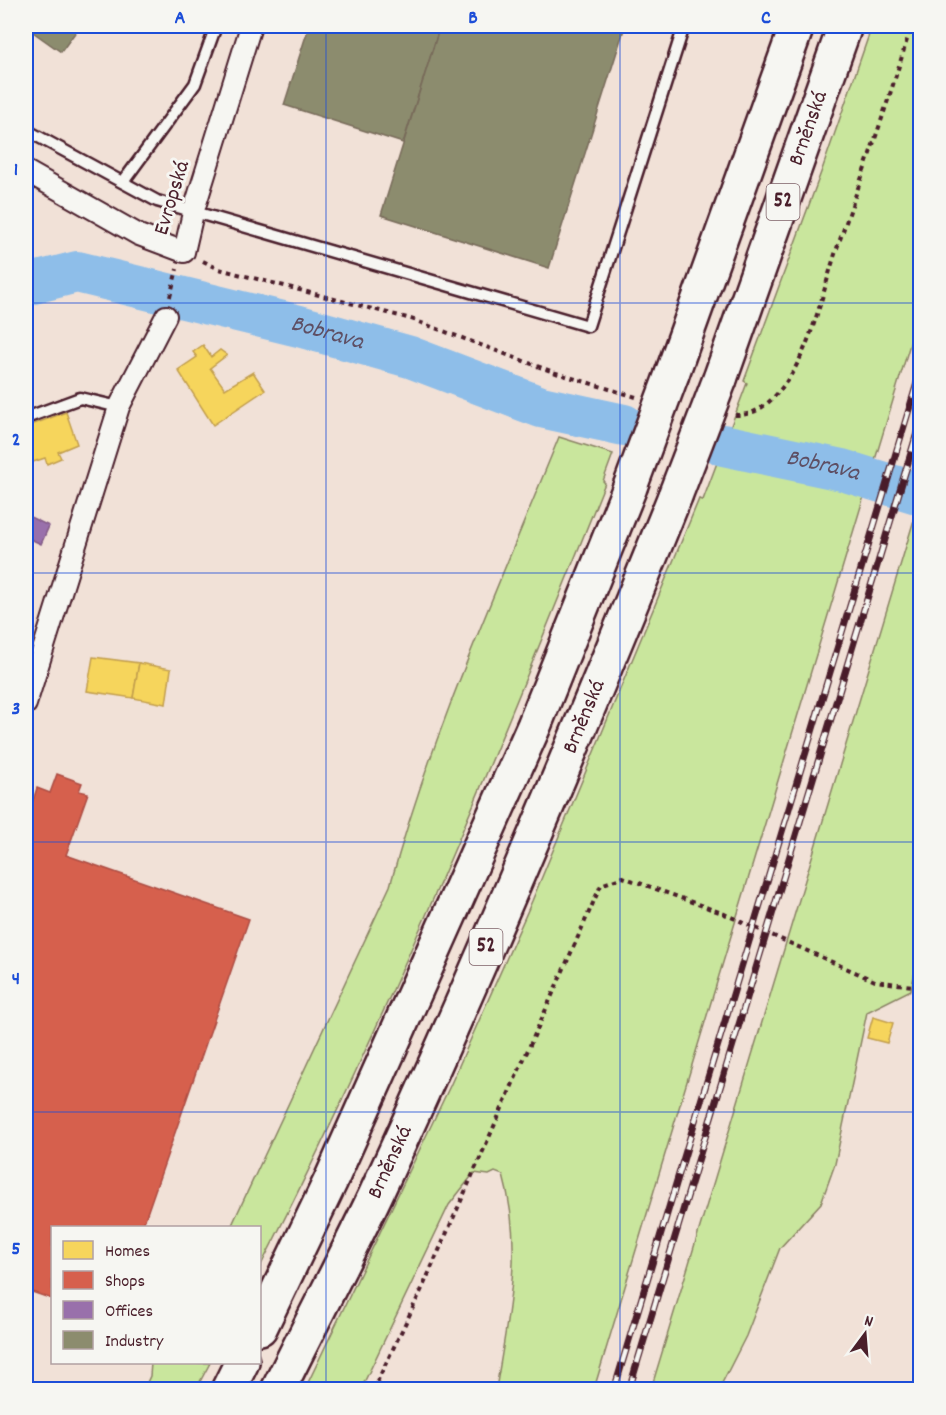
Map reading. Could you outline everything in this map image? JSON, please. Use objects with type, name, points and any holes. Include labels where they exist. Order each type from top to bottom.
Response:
[{"type":"highway","name":"Brněnská","points":[[261,1326],[336,1169],[534,726],[630,487],[797,26]]},
{"type":"highway","name":"Brněnská","points":[[278,1389],[374,1197],[464,998],[566,762],[675,496],[720,379],[845,26]]},
{"type":"highway","points":[[228,1389],[241,1364]]},
{"type":"street","name":"Evropská","points":[[26,171],[138,235],[184,252],[193,213],[251,26]]},
{"type":"street","points":[[26,704],[119,407],[166,316]]},
{"type":"lane","points":[[123,182],[195,84],[216,26]]},
{"type":"lane","points":[[26,130],[157,201],[588,326],[684,26]]},
{"type":"lane","points":[[26,418],[80,398],[119,407]]},
{"type":"path","points":[[723,413],[748,416],[766,404],[781,389],[804,349],[886,111],[911,26]]},
{"type":"path","points":[[184,252],[219,269],[411,319],[556,373],[646,399]]},
{"type":"path","points":[[373,1389],[421,1291],[601,885],[623,877],[722,913],[875,981],[921,987]]},
{"type":"green space","points":[[872,26],[920,26],[920,311],[594,1389],[496,1389],[509,1309],[513,1256],[509,1203],[503,1175],[495,1172],[489,1175],[474,1173],[449,1205],[361,1389],[305,1389],[450,1086],[532,901],[699,499],[703,500],[747,383],[744,381]]},
{"type":"green space","points":[[559,437],[613,454],[603,481],[605,483],[442,879],[354,1074],[261,1265],[261,1226],[231,1226],[390,886],[446,715]]},
{"type":"green space","points":[[920,500],[920,950],[911,990],[867,1012],[835,1164],[821,1203],[780,1248],[746,1336],[719,1389],[651,1389]]},
{"type":"green space","points":[[151,1364],[209,1364],[196,1389],[144,1389],[150,1376]]},
{"type":"building: Homes","points":[[203,345],[211,357],[220,350],[227,355],[210,368],[225,389],[253,372],[265,390],[213,425],[178,370],[197,357],[193,352]]},
{"type":"building: Homes","points":[[66,412],[77,444],[58,452],[61,458],[47,464],[45,458],[33,462],[26,441],[26,427]]},
{"type":"building: Homes","points":[[93,657],[139,663],[133,698],[87,691]]},
{"type":"building: Homes","points":[[139,663],[171,669],[166,704],[133,698]]},
{"type":"building: Homes","points":[[873,1017],[893,1023],[887,1043],[867,1038]]},
{"type":"building: Homes","points":[[920,1024],[920,1051],[914,1049]]},
{"type":"building: Shops","points":[[57,774],[82,783],[79,791],[88,793],[66,855],[249,919],[143,1226],[51,1226],[51,1299],[26,1290],[26,822],[37,788],[50,793]]},
{"type":"building: Offices","points":[[26,515],[49,526],[41,544],[26,537]]},
{"type":"building: Industry","points":[[26,26],[80,26],[61,52],[30,30],[26,36]]},
{"type":"building: Industry","points":[[309,26],[440,26],[403,143],[284,105]]},
{"type":"building: Industry","points":[[440,26],[625,26],[549,268],[381,215]]},
{"type":"waterway","name":"Bobrava","points":[[26,285],[77,272],[299,326],[410,357],[541,407],[624,425]]},
{"type":"waterway","name":"Bobrava","points":[[723,445],[842,470],[920,494]]},
{"type":"railway","points":[[614,1390],[920,373]]},
{"type":"railway","points":[[629,1390],[920,423]]}]
